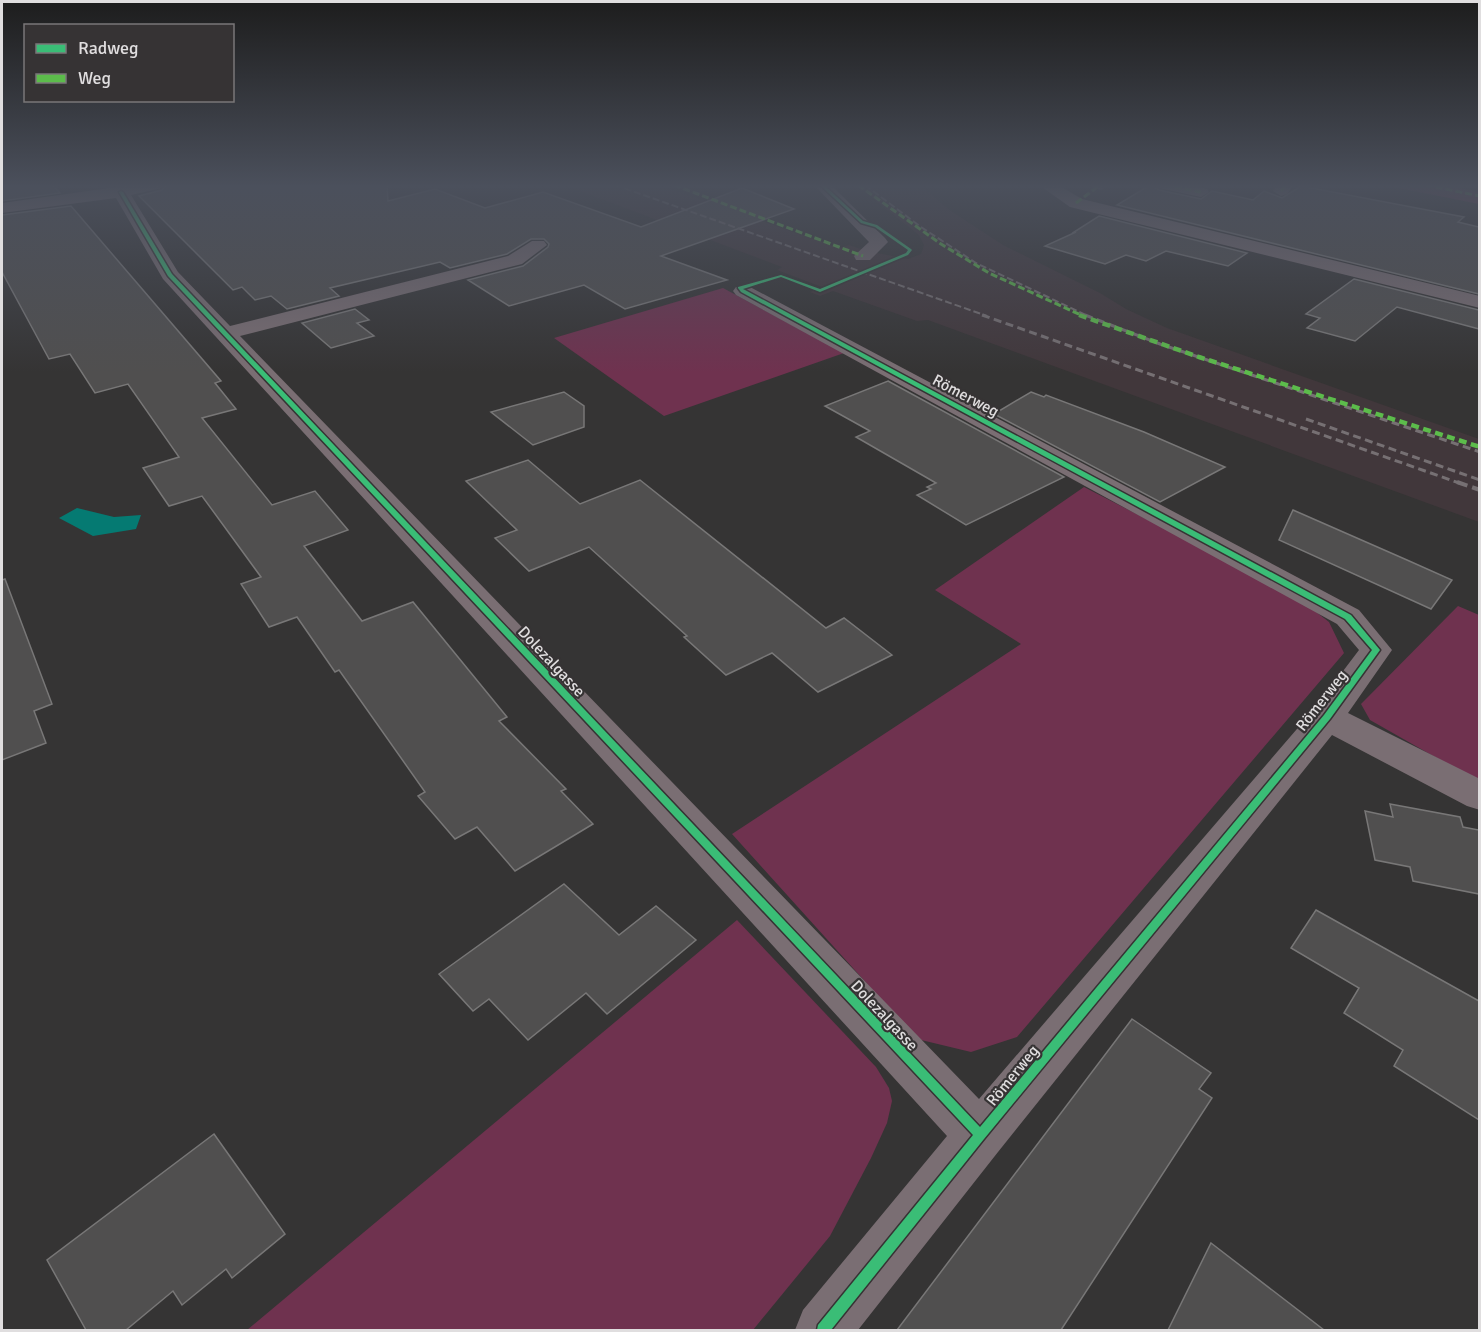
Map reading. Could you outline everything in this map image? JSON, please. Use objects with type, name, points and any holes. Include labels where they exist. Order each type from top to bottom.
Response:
[{"type":"street","name":"Dolezalgasse","points":[[154,247],[170,275],[980,1135]]},
{"type":"street","points":[[225,334],[515,261],[535,247]]},
{"type":"street","points":[[863,256],[873,247]]},
{"type":"street","points":[[1256,247],[1479,302]]},
{"type":"street","name":"Römerweg","points":[[743,291],[1348,617],[1376,650],[1327,717],[980,1135],[823,1330]]},
{"type":"street","name":"Römerweg","points":[[1327,717],[1479,796]]},
{"type":"shaded area","points":[[729,247],[855,247],[908,259],[921,254],[923,247],[1007,247],[1167,328],[1479,439],[1479,522],[928,320],[917,321],[833,291],[820,296],[810,292],[822,287],[777,270],[782,267]]},
{"type":"shaded area","points":[[723,288],[844,353],[664,416],[554,338]]},
{"type":"shaded area","points":[[1084,487],[1294,595],[1329,622],[1344,653],[1017,1037],[971,1052],[917,1039],[732,834],[1021,644],[935,590]]},
{"type":"shaded area","points":[[1458,606],[1479,615],[1479,782],[1370,720],[1361,704]]},
{"type":"shaded area","points":[[737,920],[876,1067],[889,1088],[892,1101],[887,1123],[871,1158],[830,1236],[753,1330],[247,1330]]},
{"type":"water","points":[[77,508],[114,517],[141,515],[136,529],[93,536],[59,518]]},
{"type":"building","points":[[2,247],[106,247],[221,381],[215,383],[236,409],[202,418],[272,505],[315,491],[348,530],[304,546],[362,621],[413,602],[507,717],[499,721],[566,789],[561,791],[593,824],[515,871],[477,827],[455,839],[418,796],[425,792],[339,670],[335,672],[297,617],[269,627],[241,584],[261,577],[202,496],[169,506],[143,468],[179,457],[128,384],[95,393],[70,354],[49,359],[2,272]]},
{"type":"building","points":[[190,247],[518,247],[507,254],[450,268],[440,262],[330,288],[339,296],[287,309],[271,296],[255,300],[242,287],[233,290]]},
{"type":"building","points":[[548,247],[686,247],[661,256],[727,280],[625,309],[584,285],[509,306],[468,280],[523,266]]},
{"type":"building","points":[[1049,247],[1224,247],[1247,253],[1228,266],[1166,251],[1146,261],[1126,255],[1105,264]]},
{"type":"building","points":[[1288,247],[1479,247],[1479,294]]},
{"type":"building","points":[[1354,279],[1479,310],[1479,329],[1397,307],[1355,341],[1307,328],[1320,318],[1306,314]]},
{"type":"building","points":[[355,309],[369,320],[357,323],[374,336],[331,348],[302,323]]},
{"type":"building","points":[[888,381],[1064,477],[966,525],[917,495],[931,489],[927,487],[936,483],[856,437],[870,431],[825,406]]},
{"type":"building","points":[[564,392],[584,406],[584,427],[533,445],[491,412]]},
{"type":"building","points":[[1031,392],[1044,397],[1046,395],[1144,432],[1225,467],[1160,502],[994,414]]},
{"type":"building","points":[[528,460],[580,504],[640,480],[826,628],[844,618],[892,655],[818,692],[772,653],[726,675],[684,637],[687,636],[589,547],[529,571],[495,538],[517,530],[466,481]]},
{"type":"building","points":[[1293,510],[1452,580],[1431,609],[1279,540]]},
{"type":"building","points":[[5,579],[52,704],[34,711],[46,743],[2,760],[2,580]]},
{"type":"building","points":[[1390,804],[1460,817],[1463,827],[1479,830],[1479,894],[1413,881],[1410,867],[1375,860],[1365,811],[1393,817]]},
{"type":"building","points":[[564,884],[619,935],[656,906],[696,940],[607,1014],[586,993],[528,1040],[489,999],[473,1011],[439,974]]},
{"type":"building","points":[[1316,910],[1479,1001],[1479,1120],[1394,1066],[1403,1050],[1344,1013],[1359,988],[1291,948]]},
{"type":"building","points":[[1132,1019],[1211,1073],[1199,1089],[1212,1098],[1061,1330],[897,1330]]},
{"type":"building","points":[[214,1134],[285,1234],[232,1278],[226,1269],[182,1305],[173,1291],[126,1330],[86,1330],[47,1260]]},
{"type":"building","points":[[1211,1243],[1324,1330],[1168,1330]]},
{"type":"railway","points":[[792,247],[987,316]]},
{"type":"railway","points":[[952,247],[976,263],[1088,316]]},
{"type":"railway","points":[[982,315],[1462,484]]},
{"type":"railway","points":[[1085,315],[1160,344],[1480,452]]},
{"type":"railway","points":[[1306,419],[1480,480]]},
{"type":"railway","points":[[1457,482],[1480,490]]},
{"type":"marked path","points":[[839,247],[863,256]]},
{"type":"marked path","points":[[946,247],[989,273],[1040,298],[1145,340],[1480,447]]},
{"type":"cycle path","points":[[154,247],[170,275],[980,1135]]},
{"type":"cycle path","points":[[823,1330],[980,1135],[1327,717],[1376,650],[1348,617],[740,288],[781,276],[820,291],[907,254],[910,250],[906,247]]}]
